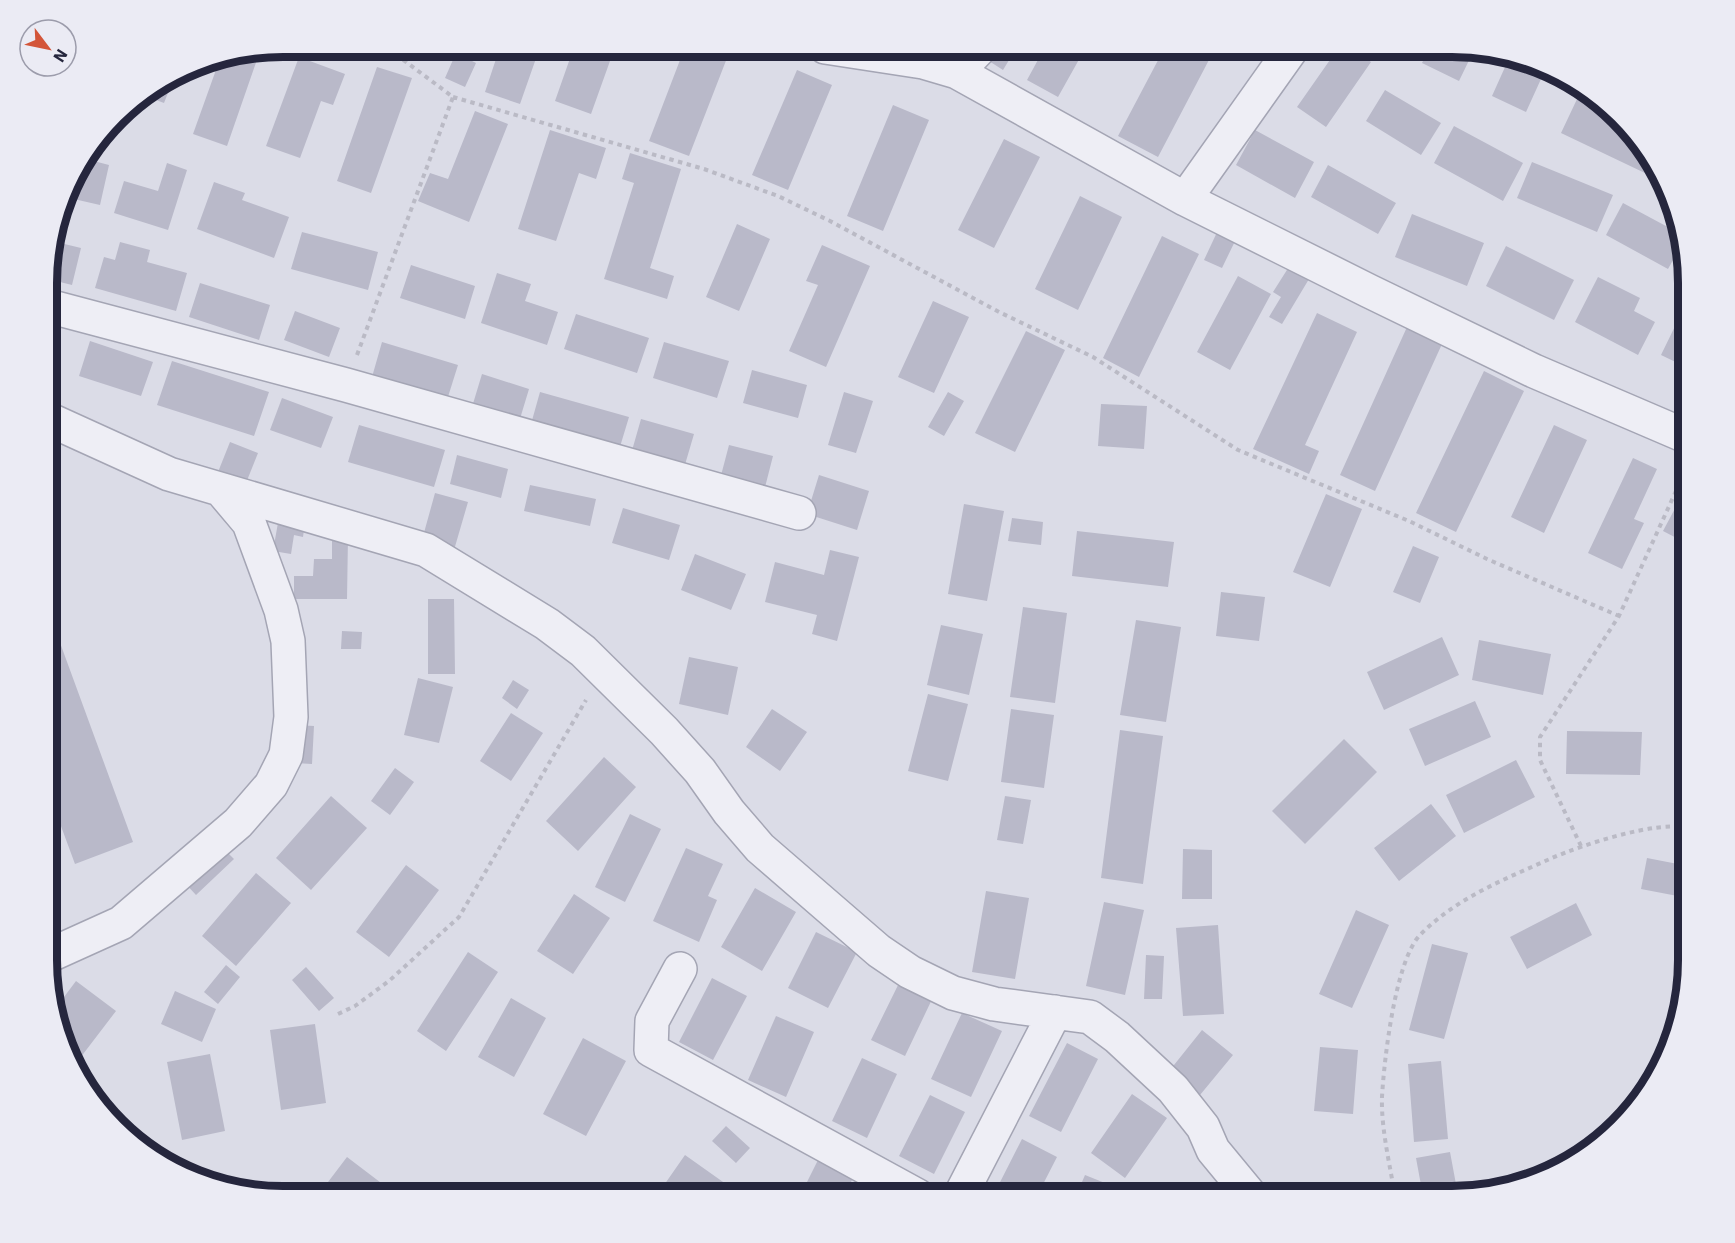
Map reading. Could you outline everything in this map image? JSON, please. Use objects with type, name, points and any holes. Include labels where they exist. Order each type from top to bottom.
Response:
[{"type":"street","points":[[890,57],[923,62],[957,72],[1185,199],[1534,371],[1678,432]]},
{"type":"street","points":[[957,72],[971,57]]},
{"type":"street","points":[[1185,199],[1286,57]]},
{"type":"street","points":[[57,308],[346,385],[799,513]]},
{"type":"street","points":[[57,423],[169,474],[426,550],[547,624],[603,670],[700,771],[729,812],[760,848],[879,951],[910,972],[953,993],[994,1004],[1090,1017],[1117,1037],[1173,1089],[1203,1127],[1213,1150],[1243,1186]]},
{"type":"street","points":[[57,952],[121,923],[238,824],[271,784],[286,755],[291,717],[288,640],[281,610],[249,523],[222,491]]},
{"type":"street","points":[[680,969],[652,1021],[651,1050],[900,1186]]},
{"type":"street","points":[[965,1186],[1055,1012]]},
{"type":"path","points":[[400,57],[453,97],[704,169],[778,196],[830,221],[999,312],[1093,357],[1238,450],[1409,521],[1487,559],[1619,616]]},
{"type":"path","points":[[346,385],[453,97]]},
{"type":"path","points":[[1581,846],[1540,760],[1540,737],[1619,616],[1678,488]]},
{"type":"path","points":[[338,1014],[355,1006],[389,981],[459,917],[550,766],[603,670]]},
{"type":"path","points":[[1394,1186],[1382,1099],[1400,978],[1418,937],[1451,907],[1505,879],[1581,846],[1648,830],[1678,826]]},
{"type":"building","points":[[299,57],[345,74],[333,105],[321,101],[300,158],[266,146]]},
{"type":"building","points":[[454,57],[464,57],[476,63],[465,87],[445,78]]},
{"type":"building","points":[[497,57],[536,57],[520,104],[485,92]]},
{"type":"building","points":[[570,57],[611,57],[591,114],[555,101]]},
{"type":"building","points":[[681,57],[727,58],[689,156],[649,141]]},
{"type":"building","points":[[992,57],[1011,57],[1003,70],[989,61]]},
{"type":"building","points":[[1040,57],[1080,57],[1058,97],[1027,80]]},
{"type":"building","points":[[1160,57],[1210,58],[1158,157],[1118,136]]},
{"type":"building","points":[[1332,57],[1364,57],[1371,62],[1326,127],[1297,107]]},
{"type":"building","points":[[1425,57],[1470,57],[1459,81],[1422,63]]},
{"type":"building","points":[[257,58],[227,146],[193,134],[217,67]]},
{"type":"building","points":[[1506,64],[1543,76],[1526,112],[1492,96]]},
{"type":"building","points":[[377,67],[412,78],[371,193],[337,181]]},
{"type":"building","points":[[797,70],[832,85],[788,190],[752,175]]},
{"type":"building","points":[[170,87],[164,103],[152,99]]},
{"type":"building","points":[[1385,90],[1441,123],[1421,155],[1366,121]]},
{"type":"building","points":[[1578,97],[1612,123],[1648,171],[1647,174],[1561,133]]},
{"type":"building","points":[[893,105],[929,120],[883,231],[847,216]]},
{"type":"building","points":[[475,111],[508,124],[469,222],[418,201],[430,173],[448,179]]},
{"type":"building","points":[[1454,126],[1523,163],[1503,201],[1434,163]]},
{"type":"building","points":[[550,130],[606,148],[596,179],[579,173],[556,241],[518,229]]},
{"type":"building","points":[[1255,130],[1314,162],[1295,198],[1236,165]]},
{"type":"building","points":[[1004,139],[1040,157],[994,248],[958,230]]},
{"type":"building","points":[[630,153],[681,169],[650,268],[674,276],[667,299],[604,279],[634,183],[622,179]]},
{"type":"building","points":[[93,161],[109,165],[100,205],[73,199]]},
{"type":"building","points":[[1532,162],[1613,195],[1597,232],[1517,198]]},
{"type":"building","points":[[167,163],[187,170],[168,230],[114,213],[124,181],[158,191]]},
{"type":"building","points":[[1328,165],[1396,203],[1378,234],[1311,197]]},
{"type":"building","points":[[214,182],[245,193],[242,200],[289,217],[274,258],[197,229]]},
{"type":"building","points":[[1080,196],[1122,217],[1078,310],[1035,289]]},
{"type":"building","points":[[1623,203],[1671,229],[1676,254],[1668,269],[1606,235]]},
{"type":"building","points":[[1412,214],[1484,243],[1467,286],[1395,257]]},
{"type":"building","points":[[737,224],[770,239],[739,311],[706,297]]},
{"type":"building","points":[[1219,228],[1237,237],[1222,268],[1204,260]]},
{"type":"building","points":[[302,232],[378,252],[368,290],[291,269]]},
{"type":"building","points":[[1162,236],[1199,254],[1139,377],[1103,358]]},
{"type":"building","points":[[120,242],[150,250],[147,262],[187,273],[176,311],[95,288],[104,257],[115,260]]},
{"type":"building","points":[[60,243],[81,248],[72,285],[57,281]]},
{"type":"building","points":[[822,245],[870,266],[826,367],[789,351],[818,285],[806,281]]},
{"type":"building","points":[[1506,246],[1574,280],[1554,320],[1486,286]]},
{"type":"building","points":[[1292,262],[1312,274],[1282,324],[1269,317],[1281,297],[1273,292]]},
{"type":"building","points":[[411,265],[475,286],[465,319],[400,298]]},
{"type":"building","points":[[497,273],[531,284],[525,301],[558,312],[547,345],[481,323]]},
{"type":"building","points":[[1238,276],[1271,294],[1230,370],[1197,352]]},
{"type":"building","points":[[1598,277],[1640,298],[1634,311],[1655,322],[1638,355],[1575,322]]},
{"type":"building","points":[[200,283],[270,305],[259,340],[189,317]]},
{"type":"building","points":[[933,301],[969,317],[934,393],[898,377]]},
{"type":"building","points":[[295,311],[340,328],[329,357],[284,340]]},
{"type":"building","points":[[1317,313],[1357,332],[1305,445],[1319,451],[1309,474],[1253,449]]},
{"type":"building","points":[[576,314],[649,338],[637,373],[564,349]]},
{"type":"building","points":[[1678,320],[1678,363],[1661,355]]},
{"type":"building","points":[[1407,327],[1442,344],[1375,491],[1340,475]]},
{"type":"building","points":[[1026,331],[1065,350],[1015,452],[975,433]]},
{"type":"building","points":[[90,341],[153,362],[141,396],[79,376]]},
{"type":"building","points":[[382,342],[458,365],[447,400],[372,377]]},
{"type":"building","points":[[664,342],[729,361],[717,398],[653,378]]},
{"type":"building","points":[[172,361],[269,392],[254,436],[157,405]]},
{"type":"building","points":[[752,370],[807,385],[798,418],[743,403]]},
{"type":"building","points":[[1484,371],[1524,391],[1456,532],[1416,513]]},
{"type":"building","points":[[482,374],[529,389],[519,422],[472,407]]},
{"type":"building","points":[[540,392],[629,417],[619,450],[531,424]]},
{"type":"building","points":[[844,392],[873,401],[856,453],[828,445]]},
{"type":"building","points":[[948,392],[964,401],[944,436],[928,427]]},
{"type":"building","points":[[282,398],[333,417],[321,448],[270,430]]},
{"type":"building","points":[[1101,404],[1147,406],[1144,449],[1098,446]]},
{"type":"building","points":[[641,419],[694,434],[684,468],[631,454]]},
{"type":"building","points":[[359,425],[445,450],[434,487],[348,462]]},
{"type":"building","points":[[1554,425],[1587,440],[1544,533],[1511,517]]},
{"type":"building","points":[[230,442],[258,453],[244,488],[216,477]]},
{"type":"building","points":[[729,445],[773,456],[763,495],[719,483]]},
{"type":"building","points":[[457,455],[508,469],[501,498],[450,484]]},
{"type":"building","points":[[1633,458],[1657,469],[1634,519],[1644,523],[1622,569],[1588,553]]},
{"type":"building","points":[[819,475],[869,491],[857,530],[807,514]]},
{"type":"building","points":[[530,485],[596,499],[590,526],[524,511]]},
{"type":"building","points":[[435,493],[468,502],[454,550],[422,540]]},
{"type":"building","points":[[1326,494],[1362,509],[1330,587],[1293,572]]},
{"type":"building","points":[[1678,503],[1678,539],[1663,531]]},
{"type":"building","points":[[964,504],[1004,511],[987,601],[948,594]]},
{"type":"building","points":[[623,508],[680,525],[669,560],[612,543]]},
{"type":"building","points":[[279,517],[305,522],[303,537],[294,535],[291,554],[273,551]]},
{"type":"building","points":[[1012,518],[1043,522],[1041,545],[1008,541]]},
{"type":"building","points":[[1077,531],[1174,542],[1168,587],[1072,576]]},
{"type":"building","points":[[332,536],[348,536],[347,599],[294,599],[294,576],[313,576],[314,559],[332,559]]},
{"type":"building","points":[[1413,546],[1439,557],[1420,603],[1393,592]]},
{"type":"building","points":[[830,550],[859,557],[837,641],[812,634],[817,615],[765,602],[775,562],[824,575]]},
{"type":"building","points":[[695,554],[746,574],[731,610],[681,590]]},
{"type":"building","points":[[1221,592],[1265,597],[1259,641],[1216,636]]},
{"type":"building","points":[[428,599],[454,599],[455,674],[428,674]]},
{"type":"building","points":[[1023,607],[1067,613],[1055,703],[1010,697]]},
{"type":"building","points":[[1136,620],[1181,627],[1166,722],[1120,715]]},
{"type":"building","points":[[941,625],[983,634],[969,695],[927,685]]},
{"type":"building","points":[[342,631],[362,632],[361,649],[341,649]]},
{"type":"building","points":[[1442,637],[1459,675],[1384,710],[1367,672]]},
{"type":"building","points":[[59,640],[133,842],[75,864],[57,815],[57,641]]},
{"type":"building","points":[[1479,640],[1551,654],[1543,695],[1472,680]]},
{"type":"building","points":[[689,657],[738,667],[728,715],[679,704]]},
{"type":"building","points":[[418,678],[453,687],[439,743],[404,735]]},
{"type":"building","points":[[513,680],[529,690],[517,709],[502,698]]},
{"type":"building","points":[[928,694],[968,704],[948,781],[908,771]]},
{"type":"building","points":[[1475,701],[1491,737],[1425,766],[1409,729]]},
{"type":"building","points":[[772,709],[807,732],[780,771],[746,747]]},
{"type":"building","points":[[1011,709],[1054,715],[1044,788],[1001,782]]},
{"type":"building","points":[[511,713],[543,733],[511,781],[480,761]]},
{"type":"building","points":[[297,725],[314,726],[312,764],[295,763]]},
{"type":"building","points":[[1120,730],[1163,736],[1143,884],[1101,878]]},
{"type":"building","points":[[1567,731],[1642,732],[1640,775],[1566,774]]},
{"type":"building","points":[[1344,739],[1377,772],[1305,844],[1272,811]]},
{"type":"building","points":[[604,757],[636,787],[578,851],[546,821]]},
{"type":"building","points":[[1516,760],[1535,797],[1464,833],[1446,795]]},
{"type":"building","points":[[395,768],[414,782],[390,815],[371,801]]},
{"type":"building","points":[[1678,770],[1678,787],[1674,786]]},
{"type":"building","points":[[331,796],[367,828],[311,890],[276,858]]},
{"type":"building","points":[[1005,796],[1031,800],[1023,844],[997,840]]},
{"type":"building","points":[[1431,804],[1456,836],[1399,881],[1374,848]]},
{"type":"building","points":[[630,814],[661,829],[625,902],[595,887]]},
{"type":"building","points":[[221,846],[234,859],[196,895],[184,882]]},
{"type":"building","points":[[686,848],[723,864],[708,896],[717,900],[699,942],[653,921]]},
{"type":"building","points":[[1183,849],[1212,850],[1212,899],[1182,899]]},
{"type":"building","points":[[1647,858],[1678,864],[1678,896],[1641,889]]},
{"type":"building","points":[[406,865],[439,890],[389,957],[356,932]]},
{"type":"building","points":[[256,873],[291,903],[236,966],[202,936]]},
{"type":"building","points":[[755,888],[796,912],[762,971],[721,947]]},
{"type":"building","points":[[986,891],[1029,898],[1015,979],[972,972]]},
{"type":"building","points":[[574,894],[610,918],[573,974],[537,951]]},
{"type":"building","points":[[1104,902],[1144,910],[1125,995],[1086,986]]},
{"type":"building","points":[[1576,903],[1592,935],[1527,969],[1510,937]]},
{"type":"building","points":[[1356,910],[1389,925],[1352,1008],[1319,994]]},
{"type":"building","points":[[1218,925],[1224,1014],[1183,1016],[1176,928]]},
{"type":"building","points":[[816,932],[857,952],[828,1008],[788,988]]},
{"type":"building","points":[[1432,944],[1468,953],[1444,1039],[1409,1030]]},
{"type":"building","points":[[468,952],[498,972],[446,1051],[417,1031]]},
{"type":"building","points":[[1146,955],[1164,956],[1162,999],[1144,999]]},
{"type":"building","points":[[226,965],[240,977],[218,1004],[204,992]]},
{"type":"building","points":[[306,967],[334,998],[319,1011],[292,980]]},
{"type":"building","points":[[902,977],[935,993],[905,1056],[871,1040]]},
{"type":"building","points":[[712,978],[747,996],[713,1060],[679,1042]]},
{"type":"building","points":[[76,981],[116,1011],[79,1059],[69,1033],[61,1001]]},
{"type":"building","points":[[175,991],[216,1009],[202,1042],[161,1024]]},
{"type":"building","points":[[511,998],[546,1018],[514,1077],[478,1057]]},
{"type":"building","points":[[962,1013],[1002,1031],[971,1097],[931,1079]]},
{"type":"building","points":[[776,1016],[814,1032],[786,1097],[748,1080]]},
{"type":"building","points":[[315,1024],[326,1103],[281,1110],[270,1030]]},
{"type":"building","points":[[1202,1030],[1233,1055],[1200,1095],[1170,1070]]},
{"type":"building","points":[[583,1038],[626,1061],[586,1136],[543,1114]]},
{"type":"building","points":[[1067,1043],[1098,1059],[1061,1132],[1029,1116]]},
{"type":"building","points":[[1320,1047],[1358,1050],[1353,1114],[1314,1111]]},
{"type":"building","points":[[210,1054],[225,1131],[182,1140],[167,1062]]},
{"type":"building","points":[[862,1058],[897,1074],[867,1138],[832,1121]]},
{"type":"building","points":[[1441,1061],[1448,1139],[1414,1142],[1408,1064]]},
{"type":"building","points":[[1132,1094],[1167,1118],[1125,1178],[1091,1153]]},
{"type":"building","points":[[930,1095],[965,1112],[934,1174],[899,1156]]},
{"type":"building","points":[[726,1126],[750,1148],[736,1163],[712,1141]]},
{"type":"building","points":[[1022,1139],[1057,1157],[1042,1186],[998,1186]]},
{"type":"building","points":[[1450,1152],[1456,1186],[1421,1186],[1416,1158]]},
{"type":"building","points":[[685,1155],[729,1186],[663,1186]]},
{"type":"building","points":[[820,1156],[855,1174],[849,1186],[805,1186]]},
{"type":"building","points":[[347,1157],[385,1186],[325,1186]]},
{"type":"building","points":[[1085,1175],[1112,1186],[1080,1186]]}]
